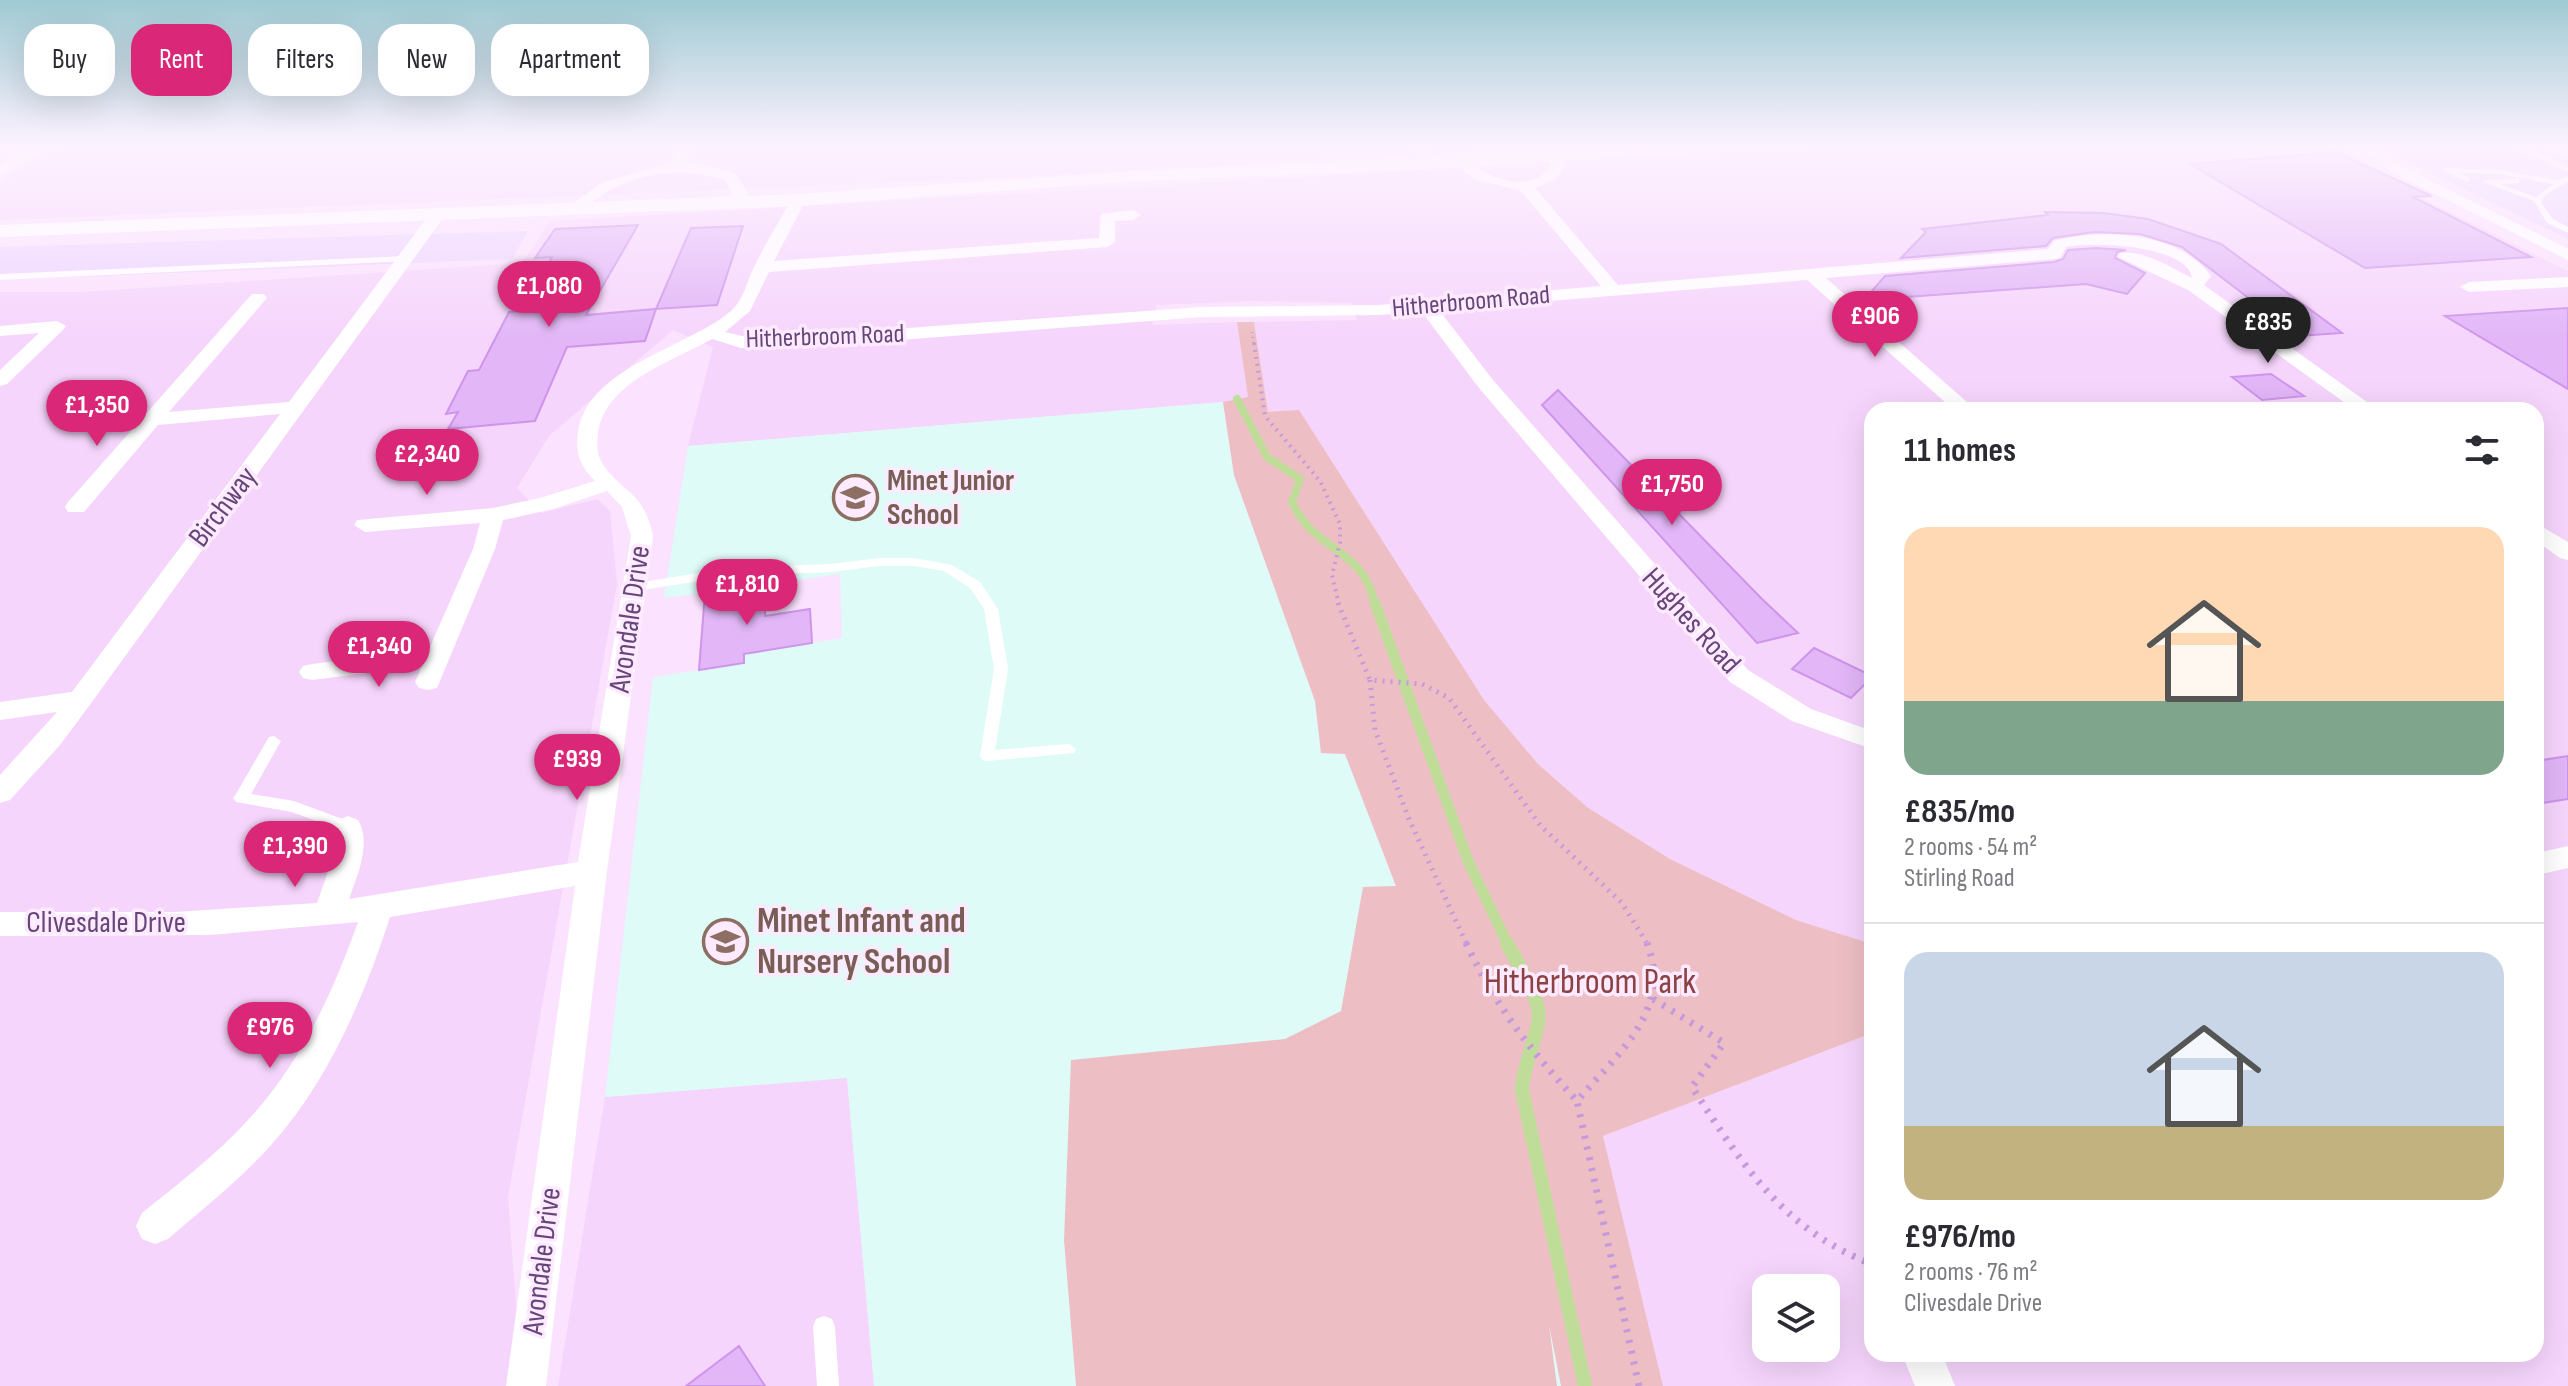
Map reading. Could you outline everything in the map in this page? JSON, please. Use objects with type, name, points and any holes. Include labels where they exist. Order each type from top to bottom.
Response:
[{"type":"street","points":[[0,231],[580,209]]},
{"type":"street","name":"Avondale Drive","points":[[526,1386],[592,871],[642,536],[639,515],[626,495],[599,472],[586,449],[587,434],[597,410],[620,385],[645,367],[729,321],[748,303],[793,209]]},
{"type":"street","points":[[1544,209],[1614,291]]},
{"type":"street","points":[[2475,209],[2568,255]]},
{"type":"street","name":"Birchway","points":[[0,793],[50,739],[80,700],[438,214]]},
{"type":"street","points":[[763,267],[1107,242],[1107,217],[1133,215]]},
{"type":"street","name":"Hitherbroom Road","points":[[710,333],[741,342],[781,343],[1251,311],[1349,311],[2054,254],[2060,244],[2081,238],[2140,244],[2177,255],[2197,266],[2202,276],[2194,286],[2357,402]]},
{"type":"street","points":[[1812,275],[1957,402]]},
{"type":"street","points":[[2448,276],[2496,302]]},
{"type":"street","points":[[2469,287],[2568,282]]},
{"type":"street","points":[[76,507],[258,298]]},
{"type":"street","name":"Hughes Road","points":[[1426,305],[1496,395],[1739,676],[1786,709],[1830,728],[1864,738]]},
{"type":"street","points":[[0,331],[57,326],[0,380]]},
{"type":"street","points":[[152,419],[297,407]]},
{"type":"street","points":[[365,525],[493,515],[610,483]]},
{"type":"street","points":[[428,682],[484,549],[493,515]]},
{"type":"street","points":[[2544,536],[2568,553]]},
{"type":"street","points":[[312,672],[440,656]]},
{"type":"street","points":[[0,711],[80,700]]},
{"type":"street","points":[[329,912],[347,860],[348,827]]},
{"type":"street","points":[[2544,862],[2568,857]]},
{"type":"street","name":"Clivesdale Drive","points":[[0,924],[232,922],[378,908],[592,871]]},
{"type":"street","points":[[155,1226],[223,1169],[273,1117],[326,1030],[367,941],[378,908]]},
{"type":"street","points":[[1925,1362],[1935,1386]]},
{"type":"lane","points":[[2542,209],[2550,221],[2568,230]]},
{"type":"lane","points":[[0,277],[406,259]]},
{"type":"lane","points":[[636,587],[731,572],[831,568],[880,562],[914,562],[948,568],[975,585],[991,609],[1001,669],[987,756],[1069,749]]},
{"type":"lane","points":[[274,741],[241,798],[294,807],[348,827]]},
{"type":"lane","points":[[824,1327],[828,1386]]},
{"type":"path","points":[[1251,311],[1252,338],[1265,416],[1320,481],[1340,524],[1334,593],[1370,680],[1375,730],[1409,819],[1488,989],[1523,1041],[1577,1101],[1639,1386]]},
{"type":"path","points":[[1370,680],[1419,683],[1441,690],[1552,840],[1613,894],[1635,921],[1649,948],[1653,966],[1653,999],[1631,1035],[1577,1101]]},
{"type":"path","points":[[1653,999],[1724,1043],[1692,1087],[1757,1184],[1819,1241],[1864,1261]]},
{"type":"shaded area","points":[[0,209],[269,209],[0,220]]},
{"type":"shaded area","points":[[760,209],[2444,209],[2568,271],[2568,1386],[1663,1386],[1603,1136],[1864,1036],[1864,1362],[2544,1362],[2544,402],[1864,402],[1864,941],[1796,920],[1670,859],[1587,807],[1538,764],[1484,700],[1268,412],[1254,322],[1357,320],[1352,303],[1252,301],[1157,305],[1152,325],[1237,322],[1248,397],[1223,402],[688,446],[713,347],[673,330],[549,436],[517,488],[541,513],[598,499],[610,511],[617,584],[508,1197],[522,1386],[0,1386],[0,292],[83,292],[522,263],[550,221]]},
{"type":"shaded area","points":[[2505,209],[2568,209],[2568,239]]},
{"type":"shaded area","points":[[528,231],[512,259],[0,280],[0,247]]},
{"type":"shaded area","points":[[1223,402],[1234,475],[1315,701],[1321,753],[1345,754],[1493,1139],[1545,1300],[1561,1386],[874,1386],[847,1078],[605,1097],[653,677],[743,663],[744,654],[842,638],[840,574],[739,588],[739,584],[704,588],[705,593],[664,598],[688,446]]},
{"type":"shaded area","points":[[847,1077],[874,1386],[558,1386],[605,1097]]},
{"type":"green space","name":"Hitherbroom Park","points":[[1237,322],[1254,322],[1268,412],[1299,410],[1484,700],[1538,764],[1587,807],[1670,859],[1796,920],[1864,941],[1864,1036],[1603,1136],[1663,1386],[1561,1386],[1549,1325],[1557,1386],[1076,1386],[1064,1240],[1071,1060],[1285,1039],[1341,1011],[1363,887],[1396,886],[1345,754],[1321,753],[1315,701],[1234,475],[1223,402],[1248,397]]},
{"type":"building","points":[[2265,209],[2436,209],[2531,257],[2365,268]]},
{"type":"building","points":[[2045,212],[2104,213],[2148,219],[2221,244],[2342,333],[2298,336],[2182,247],[2140,234],[2094,232],[2053,238],[2046,246],[1901,258],[1926,232],[1922,229],[2048,215]]},
{"type":"building","points":[[638,225],[586,315],[656,309],[645,341],[567,347],[535,421],[448,429],[458,412],[446,414],[468,371],[479,370],[509,312],[520,311],[552,257],[535,258],[555,229]]},
{"type":"building","points":[[743,226],[717,305],[656,309],[691,228]]},
{"type":"building","points":[[2068,250],[2126,250],[2117,252],[2115,258],[2145,273],[2127,294],[2086,284],[1864,300],[1885,276],[2054,262],[2063,259]]},
{"type":"building","points":[[2568,308],[2568,389],[2445,316]]},
{"type":"building","points":[[2271,374],[2304,396],[2262,400],[2232,377]]},
{"type":"building","points":[[1558,390],[1798,633],[1757,643],[1542,405]]},
{"type":"building","points":[[761,585],[761,594],[766,593],[765,616],[810,609],[812,643],[744,654],[744,663],[699,670],[705,593]]},
{"type":"building","points":[[1814,648],[1864,672],[1864,685],[1851,698],[1792,669]]},
{"type":"building","points":[[2568,756],[2568,799],[2544,803],[2544,760]]},
{"type":"building","points":[[739,1346],[765,1386],[686,1386]]},
{"type":"waterway","points":[[1237,399],[1267,457],[1300,479],[1292,502],[1301,518],[1360,571],[1375,605]]},
{"type":"waterway","points":[[1375,603],[1468,861],[1507,944]]},
{"type":"waterway","points":[[1507,944],[1533,993],[1539,1014],[1522,1090],[1585,1386]]},
{"type":"place","name":"Minet Junior School","points":[[856,498]]},
{"type":"place","name":"Minet Infant and Nursery School","points":[[726,942]]}]
